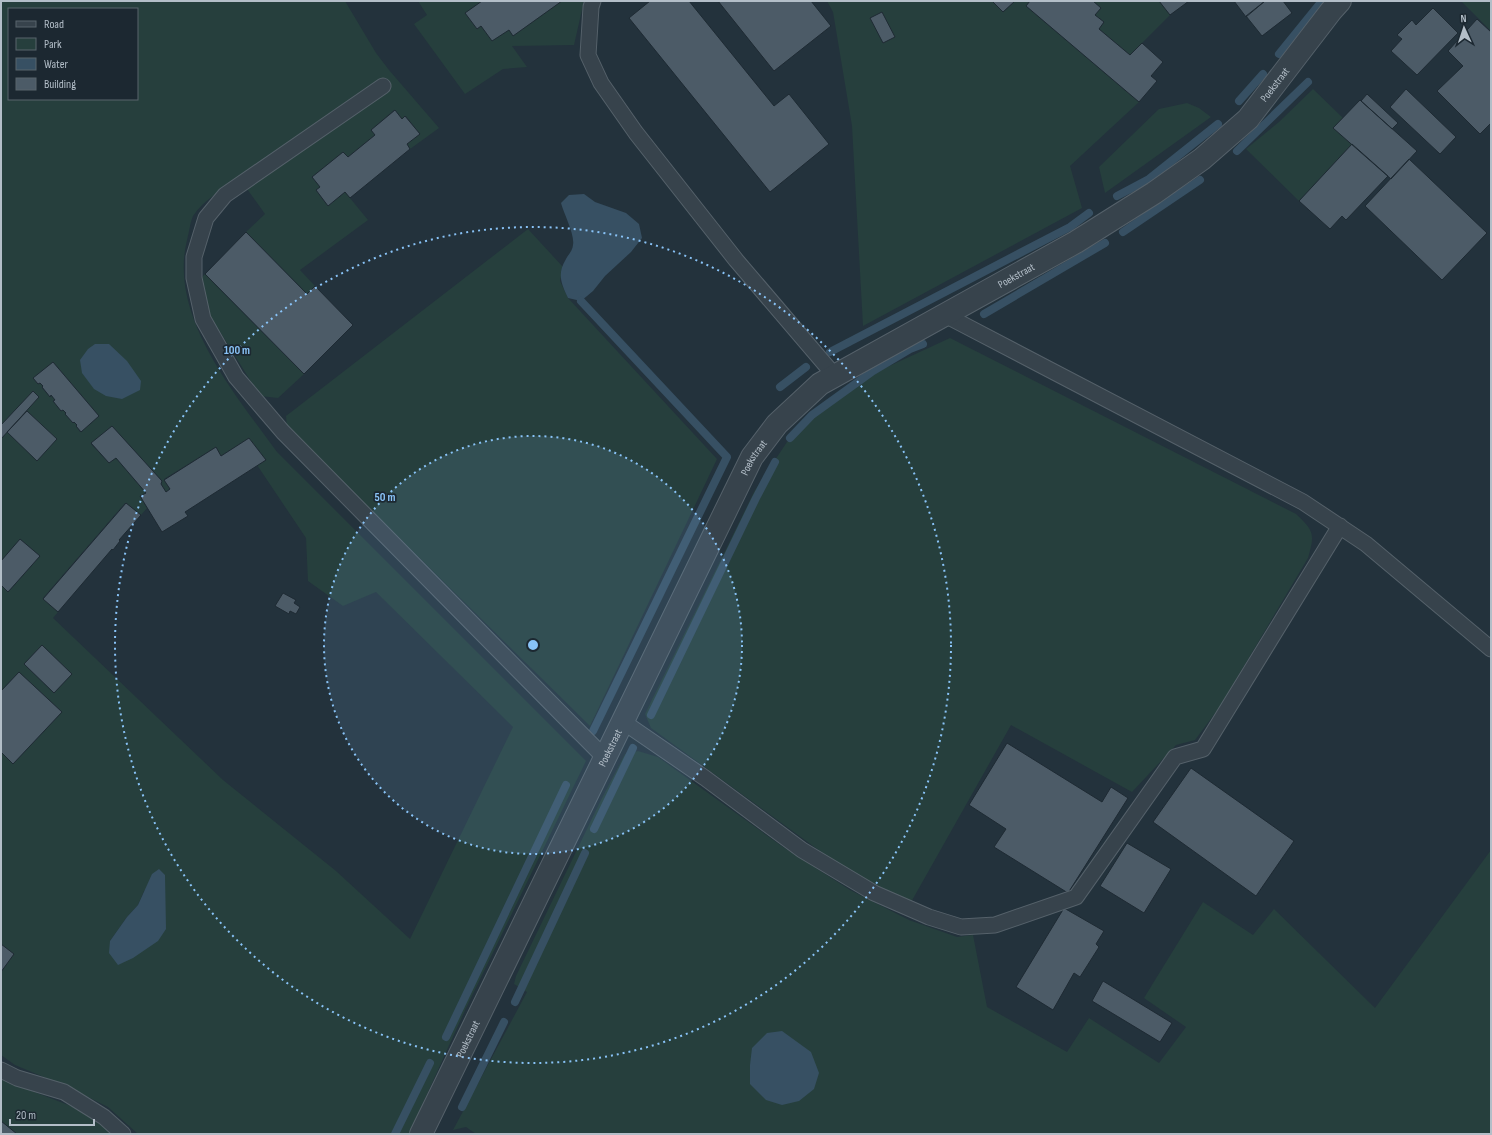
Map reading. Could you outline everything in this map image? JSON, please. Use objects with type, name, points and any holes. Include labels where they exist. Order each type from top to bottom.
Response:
[{"type":"street","name":"Poekstraat","points":[[421,1134],[752,457],[777,424],[820,384],[1076,242],[1154,193],[1202,159],[1248,119],[1331,10],[1340,1]]},
{"type":"lane","points":[[593,1],[591,7],[588,55],[601,83],[636,133],[736,260],[835,376]]},
{"type":"lane","points":[[382,86],[225,196],[206,218],[194,257],[194,278],[203,319],[236,377],[282,432],[605,758]]},
{"type":"lane","points":[[945,314],[1303,502],[1366,544],[1491,649]]},
{"type":"lane","points":[[622,721],[705,778],[802,850],[874,893],[929,917],[961,927],[995,925],[1076,898],[1175,757],[1203,749],[1340,526]]},
{"type":"lane","points":[[1,1070],[17,1078],[64,1092],[104,1117],[123,1134]]},
{"type":"green space","points":[[1,1],[345,1],[376,53],[439,128],[410,149],[407,144],[419,133],[406,116],[402,119],[394,110],[371,130],[375,135],[348,157],[343,152],[312,177],[320,187],[316,190],[328,206],[345,192],[368,220],[300,270],[315,286],[307,294],[246,232],[265,214],[240,179],[221,190],[197,210],[192,219],[187,240],[184,269],[187,297],[196,325],[209,353],[225,379],[277,452],[586,761],[466,1008],[409,1134],[138,1134],[108,1107],[70,1088],[15,1065],[1,1055],[1,752],[13,764],[62,712],[19,672],[1,691],[1,585],[9,591],[40,556],[20,539],[1,561]],"holes":[[[53,362],[99,416],[80,432],[76,426],[77,425],[74,422],[73,423],[63,410],[61,411],[53,401],[55,400],[51,395],[50,397],[42,388],[43,386],[34,378]],[[112,426],[162,481],[161,484],[166,492],[170,489],[164,479],[216,447],[221,456],[249,438],[257,465],[306,538],[308,581],[343,606],[376,592],[513,727],[410,939],[336,871],[223,780],[53,618],[58,612],[43,598],[125,503],[141,515],[147,508],[140,496],[146,493],[116,458],[109,463],[91,444]],[[42,645],[72,674],[54,693],[24,664]],[[165,876],[165,907],[110,941],[127,917],[138,905],[144,891]]]},
{"type":"green space","points":[[418,1],[584,1],[574,45],[512,46],[527,67],[503,69],[465,94],[414,24],[427,15]]},
{"type":"green space","points":[[827,1],[992,1],[1003,12],[1015,1],[1030,1],[1026,6],[1139,102],[1070,166],[1082,208],[863,326],[852,126],[833,12]]},
{"type":"green space","points":[[1093,1],[1159,1],[1170,15],[1130,55],[1099,29],[1104,22],[1095,15],[1100,8]]},
{"type":"green space","points":[[1461,1],[1491,1],[1491,31]]},
{"type":"green space","points":[[1313,89],[1343,118],[1352,144],[1299,201],[1246,149],[1279,122]]},
{"type":"green space","points":[[1187,103],[1199,108],[1211,117],[1105,193],[1099,167],[1159,109]]},
{"type":"green space","points":[[528,229],[563,267],[560,281],[568,298],[717,459],[590,726],[287,427],[286,416]]},
{"type":"green space","points":[[205,274],[304,374],[278,398],[260,396],[207,311],[200,279]]},
{"type":"green space","points":[[950,338],[1296,514],[1310,529],[1312,543],[1308,558],[1219,708],[1195,740],[1176,745],[1132,792],[1011,725],[910,904],[835,862],[651,728],[645,714],[755,490],[787,442],[827,405],[870,375]]},
{"type":"green space","points":[[638,751],[658,757],[783,847],[850,890],[909,920],[957,937],[973,935],[987,1007],[1067,1052],[1089,1018],[1159,1063],[1186,1027],[1144,998],[1203,902],[1253,935],[1274,909],[1375,1008],[1491,850],[1491,1134],[476,1134],[466,1127],[453,1130],[527,992],[514,984],[516,976],[600,802],[625,754]]},
{"type":"green space","points":[[1,1079],[81,1110],[114,1134],[17,1134],[1,1121]]},
{"type":"water","points":[[584,194],[595,202],[626,213],[639,224],[642,238],[631,252],[605,276],[593,291],[581,301],[568,298],[563,288],[561,274],[563,264],[573,247],[573,241],[571,230],[561,203],[569,195]]},
{"type":"water","points":[[95,344],[109,344],[127,361],[141,381],[140,390],[122,399],[106,396],[94,389],[82,373],[80,360],[88,349]]},
{"type":"water","points":[[159,869],[165,875],[166,929],[158,941],[133,958],[118,965],[109,953],[110,941],[127,917],[138,905],[152,874]]},
{"type":"water","points":[[782,1031],[811,1052],[819,1073],[814,1089],[799,1101],[782,1105],[766,1100],[750,1084],[750,1065],[752,1048],[767,1033]]},
{"type":"building","points":[[482,1],[562,1],[513,36],[509,30],[492,41],[481,26],[477,29],[465,13]]},
{"type":"building","points":[[650,1],[689,1],[774,106],[789,94],[829,144],[770,192],[629,18]]},
{"type":"building","points":[[718,1],[811,1],[831,26],[774,71]]},
{"type":"building","points":[[992,1],[1015,1],[1003,12]]},
{"type":"building","points":[[1030,1],[1093,1],[1101,8],[1095,15],[1104,22],[1099,29],[1130,55],[1142,43],[1163,62],[1151,76],[1157,81],[1139,102],[1026,6]]},
{"type":"building","points":[[1159,1],[1189,1],[1170,15]]},
{"type":"building","points":[[1234,1],[1265,1],[1246,17]]},
{"type":"building","points":[[1265,1],[1283,1],[1292,13],[1262,36],[1246,16]]},
{"type":"building","points":[[1433,8],[1458,33],[1417,75],[1391,51],[1402,39],[1397,35],[1412,20],[1416,25]]},
{"type":"building","points":[[882,12],[895,37],[883,43],[870,18]]},
{"type":"building","points":[[1477,19],[1491,32],[1491,123],[1480,134],[1437,91],[1463,66],[1448,51]]},
{"type":"building","points":[[1406,89],[1456,137],[1440,154],[1390,107]]},
{"type":"building","points":[[1367,94],[1398,123],[1392,129],[1361,101]]},
{"type":"building","points":[[1360,100],[1417,151],[1391,179],[1333,128]]},
{"type":"building","points":[[395,110],[402,119],[405,116],[420,134],[407,144],[410,149],[350,198],[345,192],[328,206],[316,190],[320,187],[312,177],[343,152],[348,157],[375,135],[371,130]]},
{"type":"building","points":[[1352,144],[1388,176],[1346,220],[1342,216],[1330,229],[1299,201]]},
{"type":"building","points":[[1409,159],[1487,233],[1442,280],[1365,206]]},
{"type":"building","points":[[246,232],[307,294],[315,286],[353,325],[304,374],[205,274]]},
{"type":"building","points":[[53,362],[99,416],[81,432],[76,426],[77,425],[74,422],[73,423],[65,414],[66,413],[63,410],[61,411],[53,401],[55,400],[51,395],[50,397],[42,387],[43,386],[40,383],[38,384],[33,378]]},
{"type":"building","points":[[33,391],[39,397],[1,439],[1,425]]},
{"type":"building","points":[[27,411],[57,439],[37,461],[7,432]]},
{"type":"building","points":[[112,426],[162,481],[161,484],[166,492],[170,489],[164,480],[216,447],[221,456],[249,438],[266,460],[185,512],[188,516],[162,532],[140,496],[146,493],[116,458],[109,463],[91,443]]},
{"type":"building","points":[[126,503],[141,515],[119,540],[120,541],[113,550],[112,549],[58,612],[43,599]]},
{"type":"building","points":[[20,539],[40,556],[8,592],[1,585],[1,561]]},
{"type":"building","points":[[283,593],[296,600],[294,603],[300,607],[296,614],[290,611],[289,614],[275,606]]},
{"type":"building","points":[[42,645],[72,674],[54,693],[24,664]]},
{"type":"building","points":[[19,672],[62,712],[13,764],[1,752],[1,691]]},
{"type":"building","points":[[1007,743],[1102,802],[1111,787],[1128,798],[1068,893],[994,847],[1006,829],[969,805]]},
{"type":"building","points":[[1191,768],[1294,841],[1256,896],[1153,822]]},
{"type":"building","points":[[1127,843],[1171,869],[1144,913],[1100,886]]},
{"type":"building","points":[[1064,908],[1104,931],[1096,944],[1099,947],[1080,977],[1074,973],[1053,1010],[1016,987]]},
{"type":"building","points":[[1,944],[14,954],[1,972]]},
{"type":"building","points":[[1103,981],[1172,1023],[1160,1042],[1092,1001]]},
{"type":"building","points":[[1,1121],[17,1134],[1,1134]]},
{"type":"waterway","points":[[1279,54],[1322,1]]},
{"type":"waterway","points":[[1239,101],[1263,74]]},
{"type":"waterway","points":[[1237,151],[1308,82]]},
{"type":"waterway","points":[[1117,196],[1149,179],[1218,124]]},
{"type":"waterway","points":[[1123,232],[1200,180]]},
{"type":"waterway","points":[[830,352],[1070,227],[1089,213]]},
{"type":"waterway","points":[[984,314],[1105,243]]},
{"type":"waterway","points":[[581,301],[727,457],[593,731]]},
{"type":"waterway","points":[[790,438],[812,415],[873,371],[910,349],[923,344]]},
{"type":"waterway","points":[[780,387],[806,367]]},
{"type":"waterway","points":[[651,715],[756,498],[775,462]]},
{"type":"waterway","points":[[594,829],[633,748]]},
{"type":"waterway","points":[[446,1037],[566,785]]},
{"type":"waterway","points":[[515,1002],[585,853]]},
{"type":"waterway","points":[[462,1107],[504,1022]]},
{"type":"waterway","points":[[395,1134],[430,1063]]}]
